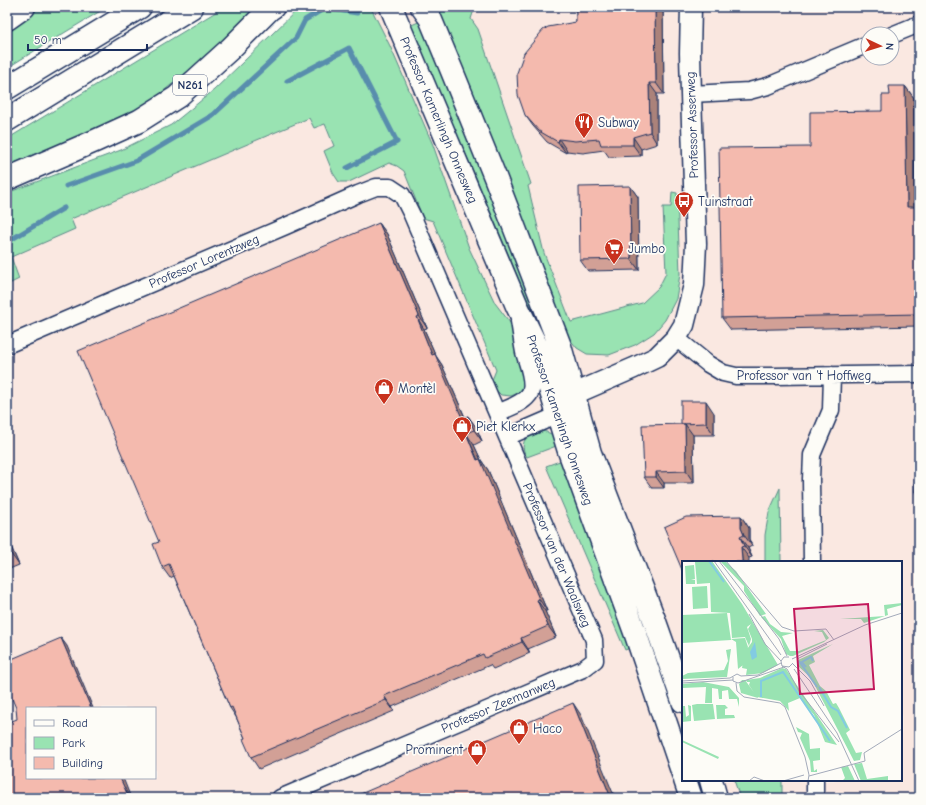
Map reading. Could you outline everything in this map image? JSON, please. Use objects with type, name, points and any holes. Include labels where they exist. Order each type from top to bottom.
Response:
[{"type":"main road","points":[[7,19],[24,7]]},
{"type":"main road","points":[[7,88],[140,7]]},
{"type":"main road","points":[[7,120],[192,7]]},
{"type":"main road","name":"Professor Kamerlingh Onnesweg","points":[[391,7],[517,306],[538,350],[572,458],[636,635],[682,771]]},
{"type":"main road","name":"N261","points":[[7,179],[95,142],[133,124],[177,97],[230,50],[271,8]]},
{"type":"main road","name":"Professor Kamerlingh Onnesweg","points":[[427,11],[495,177],[560,346],[590,453],[654,619],[682,698]]},
{"type":"main road","points":[[685,781],[691,798]]},
{"type":"main road","points":[[710,781],[716,798]]},
{"type":"street","name":"Professor Asserweg","points":[[558,415],[574,394],[657,357],[676,338],[684,325],[694,285],[696,244],[690,52],[691,7]]},
{"type":"street","points":[[900,32],[919,24]]},
{"type":"street","points":[[691,94],[755,90],[860,47]]},
{"type":"street","name":"Professor Lorentzweg","points":[[7,345],[376,187],[390,187],[402,195]]},
{"type":"street","name":"Professor van der Waalsweg","points":[[402,195],[412,215],[594,640],[595,660],[583,669]]},
{"type":"street","points":[[497,413],[520,403],[527,398],[531,390],[530,374],[524,352],[517,306]]},
{"type":"street","name":"Professor van 't Hoffweg","points":[[676,338],[708,364],[723,373],[736,376],[919,374]]},
{"type":"street","points":[[812,561],[812,455],[831,410],[832,375]]},
{"type":"street","points":[[549,387],[574,394]]},
{"type":"street","points":[[507,437],[558,415]]},
{"type":"street","name":"Professor Zeemanweg","points":[[280,798],[583,669]]},
{"type":"street","points":[[815,781],[815,798]]},
{"type":"shaded area","points":[[320,7],[919,7],[919,798],[7,798],[7,253],[15,250]]},
{"type":"green space","points":[[39,7],[107,7],[7,68],[7,32]]},
{"type":"green space","points":[[224,7],[256,7],[228,39],[140,110],[7,174],[7,139]]},
{"type":"green space","points":[[300,7],[371,8],[390,46],[433,145],[469,248],[495,303],[511,324],[526,380],[524,386],[518,393],[511,396],[501,395],[495,389],[492,380],[496,370],[433,221],[423,218],[404,171],[389,163],[349,182],[339,182],[333,173],[324,151],[334,146],[325,124],[314,128],[309,118],[71,219],[75,229],[11,257],[19,279],[7,285],[7,193],[121,150],[171,125],[214,90]]},
{"type":"green space","points":[[436,7],[475,7],[471,19],[478,29],[531,184],[528,186],[544,253],[571,322],[642,303],[659,287],[666,273],[663,207],[671,207],[672,192],[677,193],[680,274],[676,299],[665,320],[654,333],[635,345],[609,355],[587,354],[577,348],[568,337],[553,303]]},
{"type":"green space","points":[[421,21],[537,311],[533,313],[475,175],[409,26]]},
{"type":"green space","points":[[541,431],[552,435],[559,445],[527,457],[523,448],[524,441],[531,434]]},
{"type":"green space","points":[[568,458],[635,646],[625,650],[546,466]]},
{"type":"green space","points":[[780,488],[781,561],[765,561],[765,535],[769,512]]},
{"type":"green space","points":[[734,781],[782,781],[782,798],[740,798]]},
{"type":"building","points":[[576,7],[655,7],[656,83],[649,83],[650,132],[633,137],[633,145],[601,145],[599,139],[575,141],[559,139],[558,142],[539,131],[525,115],[518,95],[517,73],[524,53],[543,30],[548,27],[576,22]]},
{"type":"building","points":[[889,86],[905,86],[907,207],[919,207],[919,314],[722,318],[719,148],[810,147],[810,112],[882,111],[882,95],[890,95]]},
{"type":"building","points":[[630,186],[631,259],[580,260],[579,187]]},
{"type":"building","points":[[379,223],[419,316],[417,317],[432,355],[435,354],[462,418],[468,416],[474,430],[466,433],[477,460],[480,459],[539,599],[537,600],[548,626],[521,638],[522,642],[485,658],[483,654],[384,696],[386,700],[251,757],[232,707],[230,708],[169,564],[162,567],[153,544],[159,542],[78,351]]},
{"type":"building","points":[[681,401],[706,401],[706,423],[681,424]]},
{"type":"building","points":[[685,424],[686,471],[656,472],[656,477],[644,477],[642,425]]},
{"type":"building","points":[[915,456],[919,456],[919,492],[915,492]]},
{"type":"building","points":[[741,516],[741,528],[744,535],[740,537],[744,546],[741,547],[742,561],[682,561],[682,570],[664,527],[686,517]]},
{"type":"building","points":[[7,544],[11,554],[7,555]]},
{"type":"building","points":[[917,621],[919,621],[919,657],[917,657]]},
{"type":"building","points":[[61,638],[91,707],[26,707],[26,779],[120,779],[129,798],[7,798],[7,723],[17,719],[16,708],[7,687],[7,661]]},
{"type":"building","points":[[573,703],[611,798],[351,798]]},
{"type":"waterway","points":[[66,186],[136,161],[213,115],[296,38],[305,20],[325,8],[357,13]]},
{"type":"waterway","points":[[287,81],[349,48],[397,142],[347,168]]},
{"type":"waterway","points":[[7,242],[64,208]]},
{"type":"place","name":"Subway","points":[[584,139]]},
{"type":"place","name":"Tuinstraat","points":[[684,218]]},
{"type":"place","name":"Jumbo","points":[[614,265]]},
{"type":"place","name":"Montèl","points":[[384,405]]},
{"type":"place","name":"Piet Klerkx","points":[[462,443]]},
{"type":"place","name":"Haco","points":[[519,745]]},
{"type":"place","name":"Prominent","points":[[477,766]]}]
